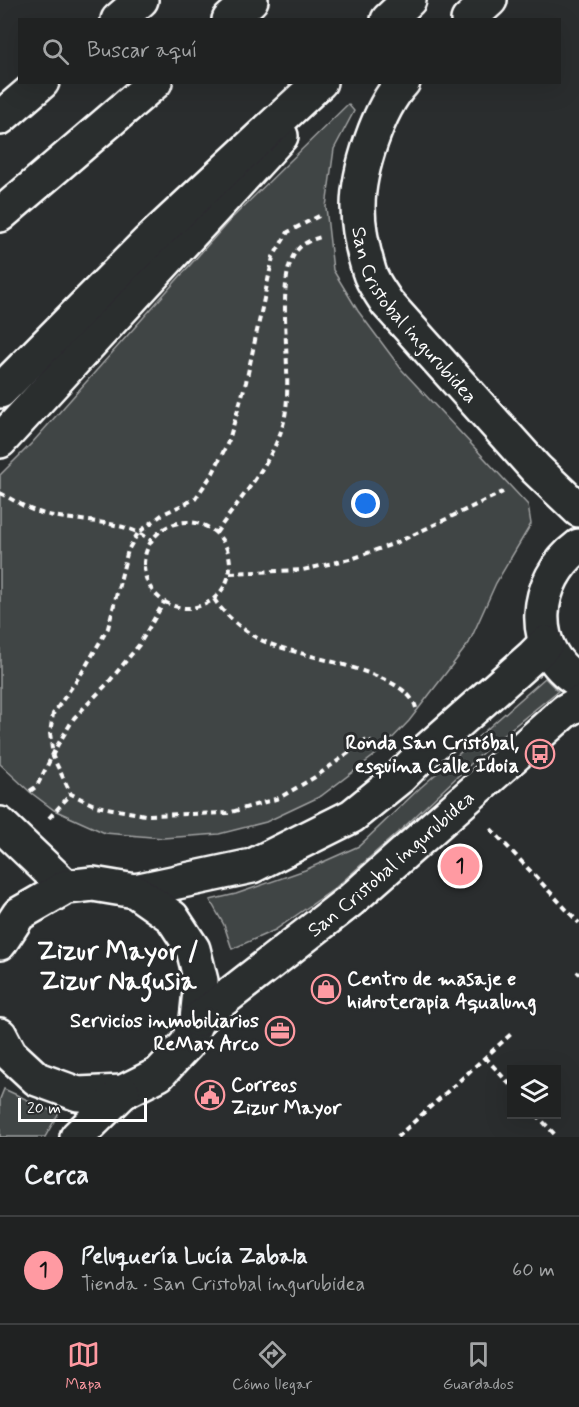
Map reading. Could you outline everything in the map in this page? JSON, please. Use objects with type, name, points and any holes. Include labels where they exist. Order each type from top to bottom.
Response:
[{"type":"main road","points":[[120,18],[141,0]]},
{"type":"main road","points":[[231,18],[251,0]]},
{"type":"main road","points":[[470,18],[489,0]]},
{"type":"main road","points":[[0,118],[40,84]]},
{"type":"main road","points":[[0,215],[153,84]]},
{"type":"main road","points":[[0,391],[148,242],[318,84]]},
{"type":"main road","points":[[0,441],[328,84]]},
{"type":"main road","name":"San Cristobal ingurubidea","points":[[401,84],[382,113],[370,144],[359,218],[370,273],[387,303],[536,469],[579,510]]},
{"type":"main road","points":[[579,546],[569,553],[550,578],[542,606],[541,619],[546,643],[555,659],[568,674],[579,681]]},
{"type":"main road","points":[[0,943],[19,914],[66,887],[93,884],[135,891],[252,866],[352,816],[399,778],[546,643]]},
{"type":"main road","name":"San Cristobal ingurubidea","points":[[196,1020],[351,900],[565,711],[579,703]]},
{"type":"main road","points":[[0,824],[66,887]]},
{"type":"main road","points":[[77,1137],[123,1092],[159,1074],[186,1044],[196,1020],[201,981],[193,949],[172,917],[135,891]]},
{"type":"main road","points":[[0,1035],[10,1054],[37,1079],[78,1094],[123,1092]]},
{"type":"path","points":[[359,218],[327,213],[288,232],[273,257],[246,382],[229,440],[213,473],[195,499],[163,514],[138,532],[128,550],[108,628],[83,671],[53,714],[50,733],[53,757],[71,794],[96,806],[145,815],[228,813],[279,798],[315,777],[368,739],[378,753]]},
{"type":"path","points":[[216,532],[273,451],[284,423],[288,392],[286,292],[290,262],[306,242],[329,234],[359,218]]},
{"type":"path","points":[[230,573],[303,570],[354,558],[398,542],[472,505],[513,488]]},
{"type":"path","points":[[0,493],[36,512],[76,520],[114,524],[138,532],[151,540]]},
{"type":"path","points":[[189,522],[203,525],[216,532],[225,544],[230,558],[230,573],[226,583],[214,599],[203,605],[190,608],[177,607],[164,602],[154,593],[147,580],[145,560],[151,540],[162,530],[175,524],[189,522]]},
{"type":"path","points":[[214,599],[228,616],[258,639],[288,650],[356,668],[394,686],[414,701],[417,709]]},
{"type":"path","points":[[30,791],[37,786],[74,718],[108,683],[139,645],[164,602]]},
{"type":"path","points":[[491,829],[579,923]]},
{"type":"path","points":[[397,1137],[511,1034]]},
{"type":"path","points":[[484,1057],[507,1082]]},
{"type":"path","points":[[541,1119],[557,1137]]},
{"type":"shaded area","points":[[348,104],[354,111],[334,149],[326,207],[333,270],[358,311],[402,370],[528,505],[531,524],[496,583],[469,643],[409,721],[379,752],[321,796],[266,822],[219,834],[163,838],[105,833],[54,810],[30,792],[0,764],[0,475],[32,443],[230,220]]},
{"type":"shaded area","points":[[545,678],[558,691],[492,744],[334,889],[275,930],[232,949],[224,925],[210,900],[236,894],[305,870],[359,846],[420,788]]},
{"type":"shaded area","points":[[4,1089],[58,1114],[45,1137],[0,1137],[0,1099]]},
{"type":"place","name":"Ronda San Cristóbal, esquina Calle Idoia","points":[[540,754]]},
{"type":"place","name":"Peluquería Lucía Zabala","points":[[460,866]]},
{"type":"place","name":"Centro de masaje e hidroterapia Aqualung","points":[[326,989]]},
{"type":"place","name":"Servicios inmobiliarios ReMax Arco","points":[[280,1031]]},
{"type":"place","name":"Correos Zizur Mayor","points":[[210,1095]]},
{"type":"district","name":"Zizur Mayor / Zizur Nagusia","points":[[118,965]]}]
